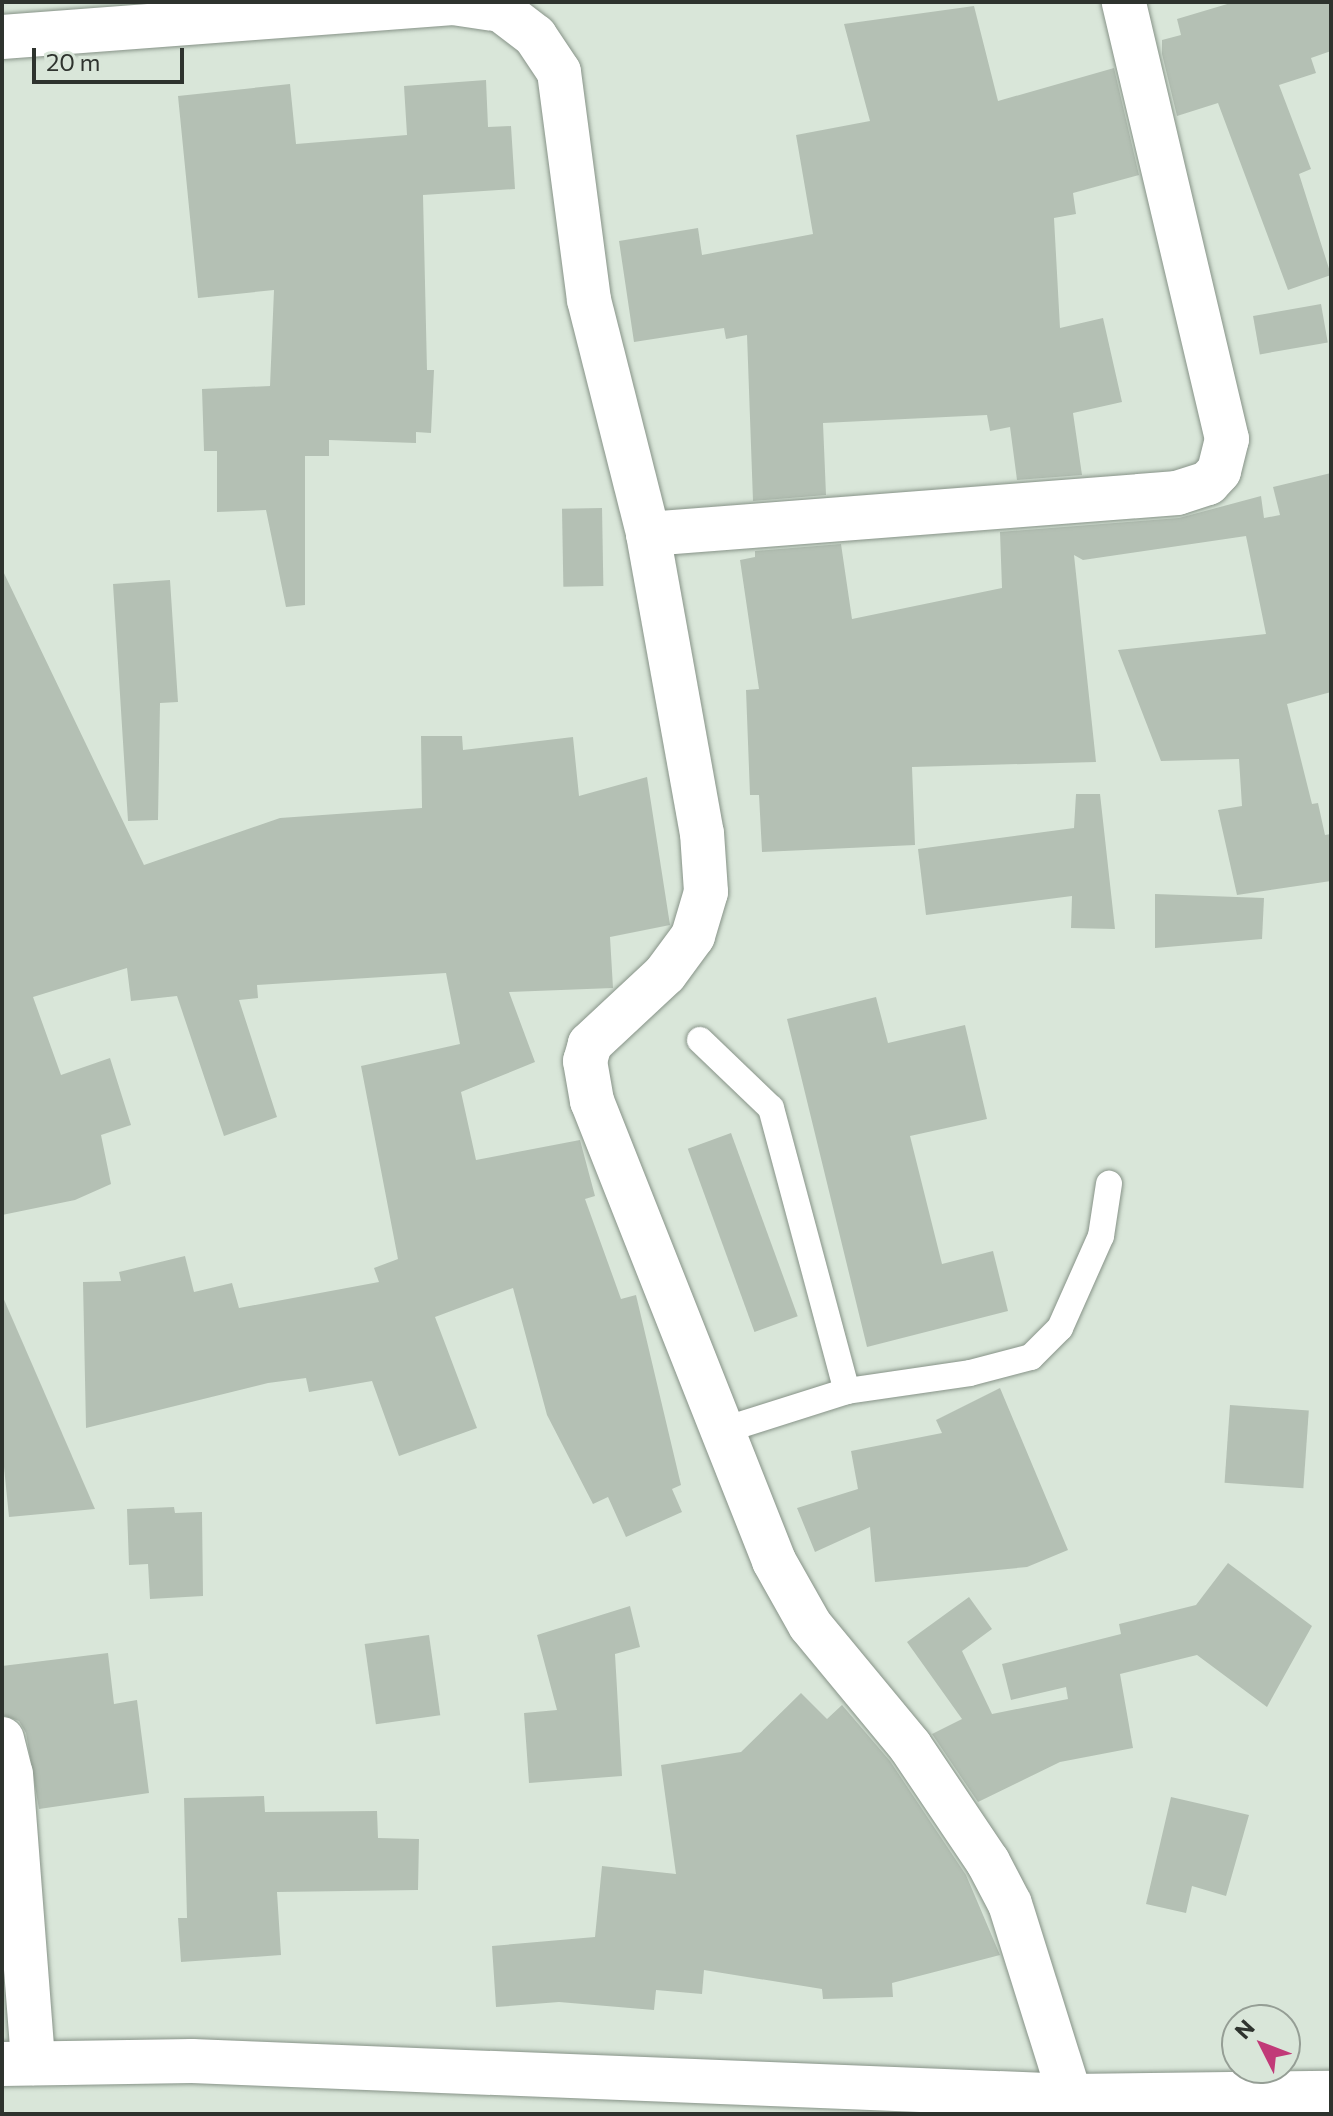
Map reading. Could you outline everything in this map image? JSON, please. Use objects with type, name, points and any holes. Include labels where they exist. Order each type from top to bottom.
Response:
[{"type":"street","points":[[648,534],[1177,493],[1201,487],[1219,471],[1227,439],[1124,2]]},
{"type":"street","points":[[2,37],[97,16],[453,3],[501,10],[535,36],[559,72],[589,300],[648,534],[702,833],[706,892],[693,936],[665,974],[599,1030],[585,1061],[592,1101],[721,1431],[792,1597],[846,1673],[910,1746],[1010,1904],[1070,2096]]},
{"type":"street","points":[[2,1739],[11,1774],[17,2064],[192,2061],[1070,2096],[1331,2093]]},
{"type":"lane","points":[[700,1040],[771,1108],[847,1391]]},
{"type":"lane","points":[[721,1431],[847,1391],[970,1373],[1031,1357],[1066,1315],[1101,1236],[1109,1184]]},
{"type":"building","points":[[1234,2],[1331,2],[1331,51],[1311,58],[1316,73],[1279,85],[1311,169],[1299,174],[1331,275],[1288,290],[1218,103],[1177,116],[1162,54],[1162,40],[1181,35],[1177,19]]},
{"type":"building","points":[[974,6],[998,101],[1114,68],[1139,175],[1073,193],[1076,214],[1054,218],[1060,328],[1103,318],[1122,402],[1073,413],[1082,475],[1017,480],[1010,427],[990,431],[987,415],[823,423],[826,495],[753,501],[747,335],[726,339],[724,328],[634,342],[619,241],[698,228],[702,255],[813,234],[796,135],[870,121],[844,24]]},
{"type":"building","points":[[486,80],[488,127],[511,126],[515,189],[423,195],[427,370],[434,370],[431,433],[416,432],[416,443],[329,440],[329,456],[305,456],[305,605],[286,607],[266,510],[217,512],[217,451],[204,451],[202,389],[270,386],[274,290],[198,298],[178,96],[290,84],[296,144],[407,135],[404,86]]},
{"type":"building","points":[[1321,304],[1328,342],[1260,354],[1253,316]]},
{"type":"building","points":[[1331,473],[1331,692],[1287,704],[1312,804],[1318,803],[1325,835],[1331,834],[1331,881],[1237,895],[1218,810],[1242,806],[1239,759],[1161,761],[1118,650],[1266,634],[1246,536],[1083,560],[1074,555],[1096,762],[912,767],[915,845],[762,852],[759,795],[750,795],[746,690],[759,689],[740,560],[755,557],[755,551],[841,544],[852,619],[1002,588],[1000,532],[1179,518],[1261,496],[1264,518],[1280,515],[1273,487]]},
{"type":"building","points":[[602,508],[603,586],[563,587],[562,509]]},
{"type":"building","points":[[2,569],[144,865],[280,818],[422,808],[421,736],[462,736],[463,750],[573,737],[579,796],[647,777],[670,925],[610,937],[613,988],[509,992],[535,1062],[461,1092],[476,1160],[580,1140],[595,1196],[585,1199],[621,1299],[636,1295],[681,1485],[672,1489],[682,1512],[626,1537],[608,1497],[593,1504],[547,1415],[513,1288],[435,1317],[477,1428],[399,1456],[372,1381],[309,1392],[306,1378],[268,1383],[86,1428],[83,1282],[121,1281],[119,1272],[185,1256],[194,1292],[232,1283],[239,1308],[379,1282],[374,1268],[398,1259],[361,1066],[460,1044],[446,973],[257,985],[258,998],[239,1000],[277,1117],[224,1136],[177,996],[131,1001],[127,968],[33,997],[61,1075],[110,1058],[131,1125],[101,1135],[111,1184],[75,1200],[2,1215]]},
{"type":"building","points":[[170,580],[178,702],[160,703],[158,820],[128,821],[113,584]]},
{"type":"building","points":[[1076,794],[1100,794],[1115,929],[1071,928],[1072,896],[926,915],[918,849],[1074,828]]},
{"type":"building","points":[[1155,894],[1264,898],[1262,939],[1155,948]]},
{"type":"building","points":[[876,997],[888,1043],[965,1025],[987,1119],[910,1136],[942,1264],[993,1251],[1008,1311],[867,1347],[787,1019]]},
{"type":"building","points":[[731,1133],[798,1316],[754,1332],[688,1149]]},
{"type":"building","points":[[2,1295],[95,1509],[9,1517],[2,1447]]},
{"type":"building","points":[[1000,1388],[1068,1550],[1027,1567],[875,1582],[870,1527],[815,1552],[797,1508],[858,1489],[851,1451],[942,1433],[936,1420]]},
{"type":"building","points":[[1230,1405],[1309,1411],[1303,1488],[1225,1483]]},
{"type":"building","points":[[174,1507],[175,1513],[202,1512],[203,1596],[150,1599],[148,1564],[129,1565],[127,1509]]},
{"type":"building","points":[[1228,1563],[1312,1626],[1267,1707],[1197,1655],[1120,1674],[1133,1748],[1060,1762],[978,1802],[932,1734],[962,1719],[907,1642],[969,1597],[992,1629],[962,1651],[992,1714],[1068,1699],[1066,1687],[1011,1700],[1002,1664],[1121,1634],[1119,1624],[1196,1605]]},
{"type":"building","points":[[630,1606],[640,1647],[615,1654],[622,1776],[529,1783],[524,1713],[557,1710],[537,1635]]},
{"type":"building","points":[[429,1635],[440,1715],[376,1724],[365,1644]]},
{"type":"building","points":[[108,1653],[114,1704],[137,1700],[149,1793],[39,1809],[26,1733],[19,1721],[2,1715],[2,1666]]},
{"type":"building","points":[[801,1693],[827,1719],[842,1705],[890,1761],[966,1875],[1000,1955],[892,1983],[893,1997],[823,1999],[822,1989],[704,1970],[702,1994],[656,1990],[654,2010],[559,2002],[496,2007],[492,1946],[595,1937],[602,1866],[676,1874],[661,1765],[741,1752]]},
{"type":"building","points":[[264,1796],[265,1812],[377,1811],[378,1838],[419,1839],[418,1890],[277,1892],[281,1955],[181,1962],[178,1918],[187,1918],[184,1798]]},
{"type":"building","points":[[1171,1797],[1249,1815],[1226,1896],[1192,1886],[1186,1913],[1146,1904]]}]
